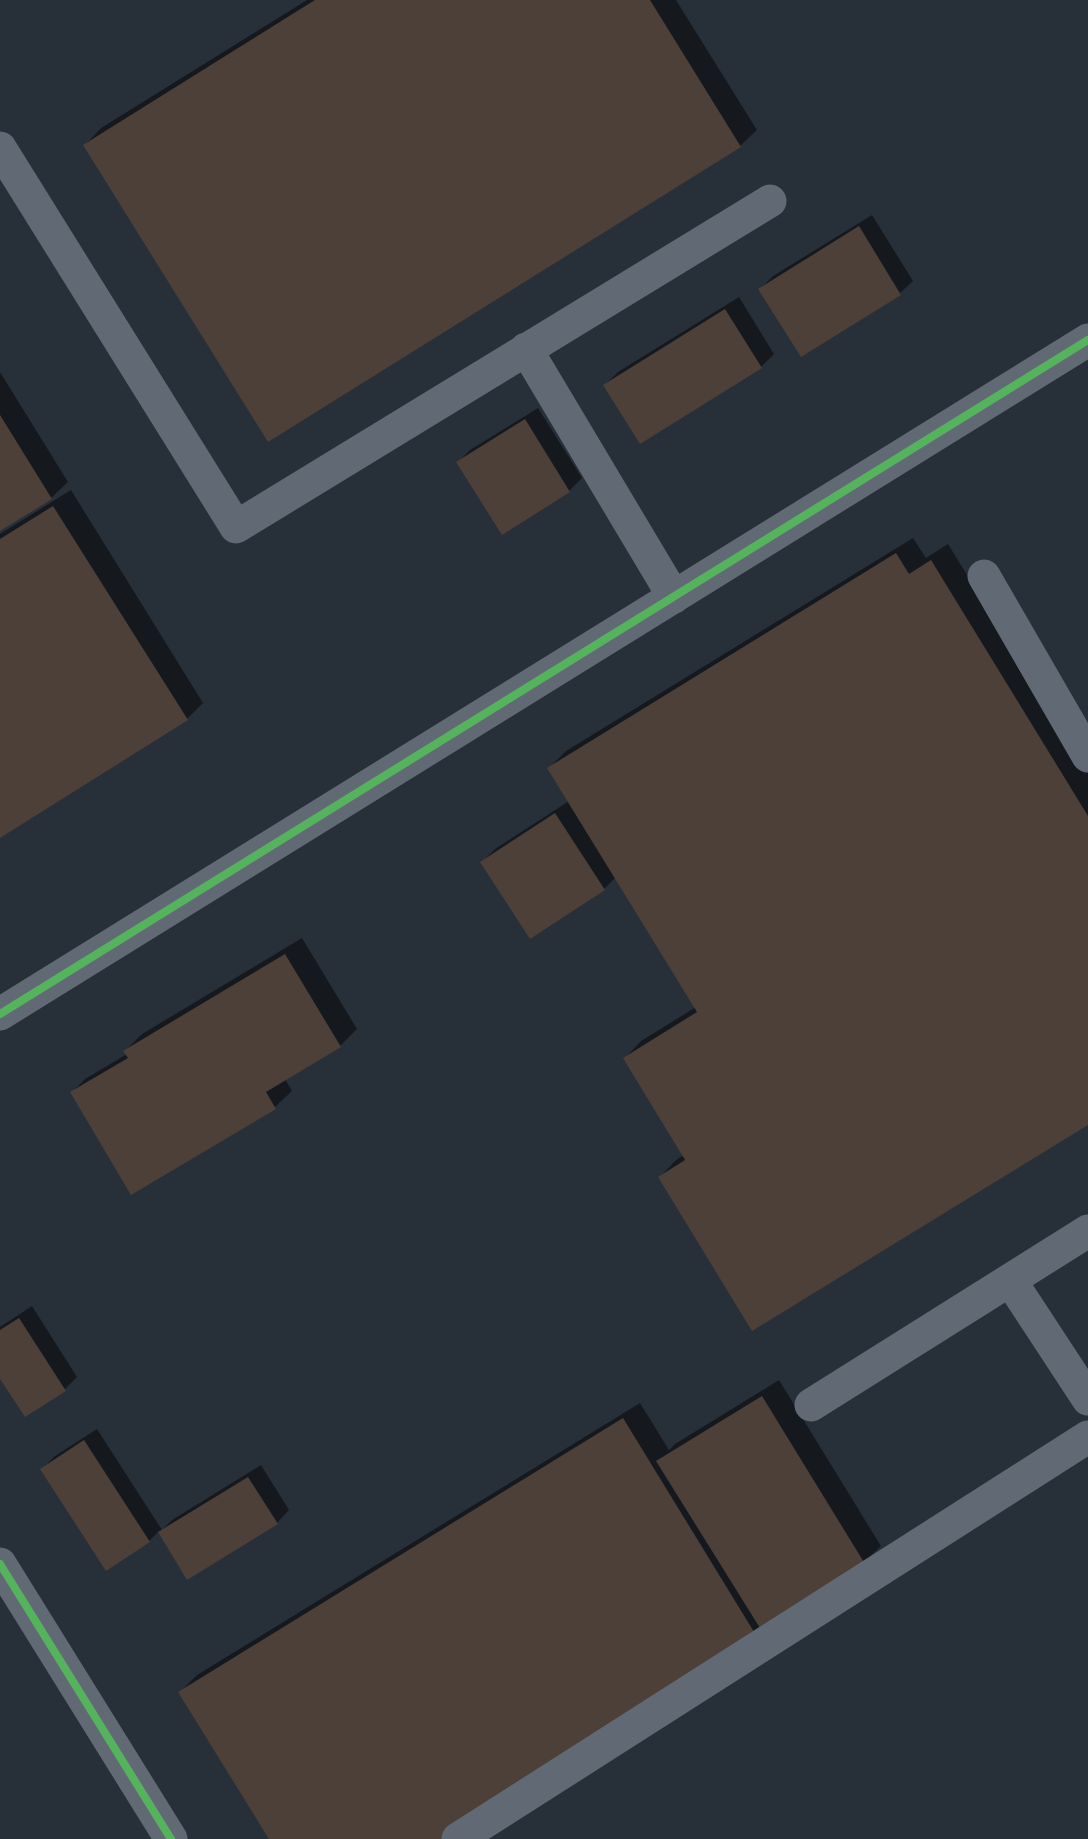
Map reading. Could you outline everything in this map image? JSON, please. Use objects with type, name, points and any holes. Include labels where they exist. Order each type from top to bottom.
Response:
[{"type":"street","points":[[0,148],[236,527],[770,201]]},
{"type":"street","points":[[0,1014],[1088,340]]},
{"type":"street","points":[[526,349],[674,597]]},
{"type":"street","points":[[984,576],[1088,756]]},
{"type":"street","points":[[811,1405],[1088,1231]]},
{"type":"street","points":[[1010,1280],[1088,1399]]},
{"type":"street","points":[[458,1839],[1088,1437]]},
{"type":"street","points":[[0,1564],[171,1839]]},
{"type":"building","points":[[315,0],[650,0],[741,147],[268,442],[83,145]]},
{"type":"building","points":[[859,226],[901,295],[801,357],[758,289]]},
{"type":"building","points":[[725,309],[762,368],[640,444],[603,385]]},
{"type":"building","points":[[0,415],[52,499],[0,531]]},
{"type":"building","points":[[525,419],[570,492],[502,535],[456,462]]},
{"type":"building","points":[[53,506],[188,720],[0,838],[0,539]]},
{"type":"building","points":[[896,553],[909,574],[931,560],[1088,816],[1088,1125],[752,1331],[658,1177],[685,1160],[623,1058],[697,1012],[547,768]]},
{"type":"building","points":[[555,813],[605,890],[530,939],[480,862]]},
{"type":"building","points":[[285,954],[341,1047],[266,1092],[276,1109],[131,1195],[70,1092],[128,1058],[123,1051]]},
{"type":"building","points":[[19,1318],[66,1391],[25,1417],[0,1379],[0,1330]]},
{"type":"building","points":[[762,1396],[865,1564],[760,1628],[656,1461]]},
{"type":"building","points":[[623,1418],[762,1645],[447,1839],[269,1839],[178,1692]]},
{"type":"building","points":[[84,1440],[150,1542],[106,1571],[40,1469]]},
{"type":"building","points":[[248,1477],[278,1524],[187,1580],[158,1532]]},
{"type":"cycle path","points":[[0,1014],[1088,340]]},
{"type":"cycle path","points":[[0,1564],[171,1839]]}]
